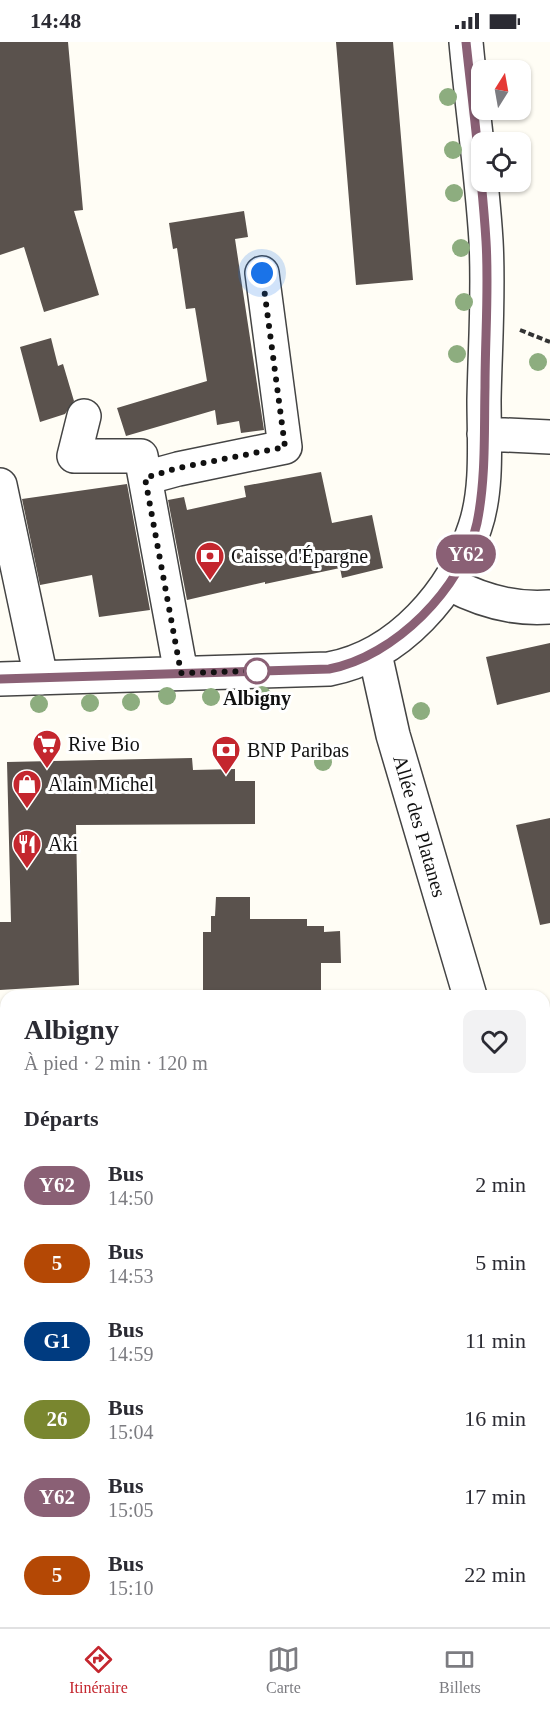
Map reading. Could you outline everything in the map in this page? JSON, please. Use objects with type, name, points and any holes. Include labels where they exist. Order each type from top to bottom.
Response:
[{"type":"street","points":[[0,679],[329,669],[352,665],[393,642],[450,584],[466,554],[477,524],[484,434],[486,242],[466,42]]},
{"type":"street","points":[[145,478],[178,468],[285,447],[262,273]]},
{"type":"street","points":[[84,416],[74,456],[141,456],[181,673]]},
{"type":"street","points":[[484,434],[550,437]]},
{"type":"street","points":[[0,485],[41,678]]},
{"type":"street","points":[[450,584],[483,600],[501,604],[550,607]]},
{"type":"street","name":"Allée des Platanes","points":[[375,654],[393,735],[469,990]]},
{"type":"building","points":[[0,42],[68,42],[83,210],[74,211],[99,295],[44,312],[24,247],[0,255]]},
{"type":"building","points":[[336,42],[393,42],[413,280],[356,285]]},
{"type":"building","points":[[244,211],[248,237],[235,239],[264,430],[241,433],[239,421],[217,425],[215,410],[126,436],[117,408],[207,381],[195,308],[186,309],[177,248],[173,249],[169,223]]},
{"type":"building","points":[[51,338],[58,366],[63,364],[74,401],[65,414],[40,422],[20,347]]},
{"type":"building","points":[[321,472],[332,523],[372,515],[383,568],[342,578],[340,568],[187,600],[168,500],[184,497],[187,510],[246,497],[244,486]]},
{"type":"building","points":[[127,484],[150,610],[99,617],[92,575],[40,585],[22,499]]},
{"type":"building","points":[[550,643],[550,692],[497,705],[486,657]]},
{"type":"building","points":[[192,758],[193,770],[235,769],[235,781],[255,781],[255,824],[76,825],[79,985],[0,990],[0,922],[11,922],[7,762]]},
{"type":"building","points":[[550,818],[550,923],[540,925],[516,825]]},
{"type":"building","points":[[216,897],[250,897],[250,919],[307,919],[307,926],[324,926],[324,932],[340,931],[341,963],[321,963],[321,990],[203,990],[203,932],[211,932],[211,916],[215,916]]},
{"type":"bus line","name":"Y62","points":[[0,679],[329,669],[352,665],[393,642],[450,584],[466,554],[477,524],[484,434],[486,242],[466,42]]},
{"type":"place","name":"Caisse d'Épargne","points":[[210,582]]},
{"type":"place","name":"Albigny","points":[[257,671]]},
{"type":"place","name":"Rive Bio","points":[[47,770]]},
{"type":"place","name":"BNP Paribas","points":[[226,776]]},
{"type":"place","name":"Alain Michel","points":[[27,810]]},
{"type":"place","name":"Aki","points":[[27,870]]},
{"type":"route","points":[[257,671],[181,673],[145,478],[178,468],[285,447],[262,273]]}]
